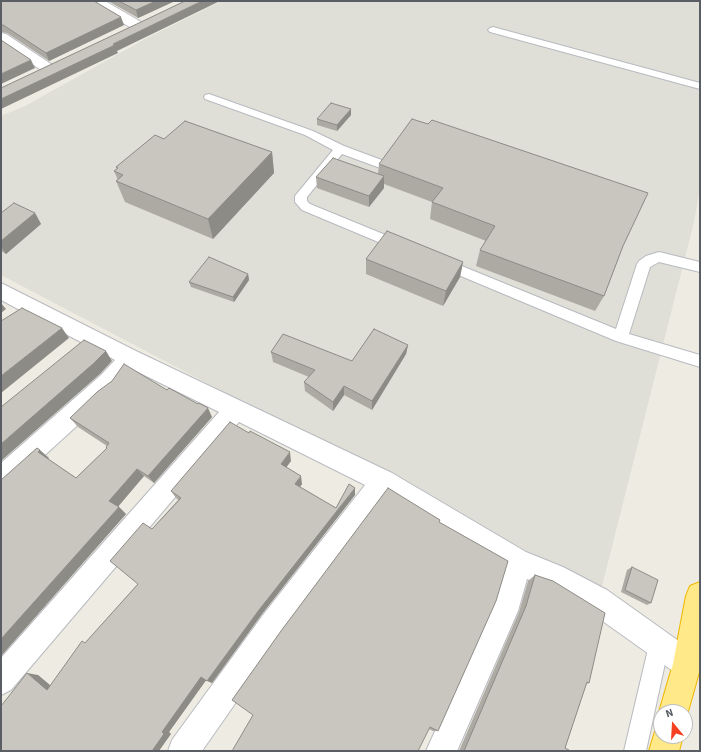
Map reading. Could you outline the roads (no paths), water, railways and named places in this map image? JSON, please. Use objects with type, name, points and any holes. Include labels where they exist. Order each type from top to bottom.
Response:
[{"type":"highway","points":[[676,704],[687,664],[700,596]]},
{"type":"street","points":[[96,1],[138,26]]},
{"type":"street","points":[[125,32],[152,19]]},
{"type":"street","points":[[2,38],[49,69]]},
{"type":"street","points":[[35,76],[63,62]]},
{"type":"street","points":[[1,291],[21,312],[80,344],[128,357],[382,481],[518,562],[554,576],[597,600],[687,664]]},
{"type":"street","points":[[1,479],[109,382],[122,368],[128,357]]},
{"type":"street","points":[[1,680],[236,409]]},
{"type":"street","points":[[183,751],[273,625],[359,514],[382,481]]},
{"type":"street","points":[[441,751],[504,611],[518,562]]},
{"type":"lane","points":[[493,30],[700,86]]},
{"type":"lane","points":[[209,97],[309,133],[340,149],[383,165]]},
{"type":"lane","points":[[340,149],[301,196],[301,202],[306,207],[409,250]]},
{"type":"lane","points":[[621,337],[644,264],[651,258],[659,257],[700,267]]},
{"type":"lane","points":[[431,259],[621,337],[700,361]]},
{"type":"lane","points":[[635,751],[659,645]]}]
